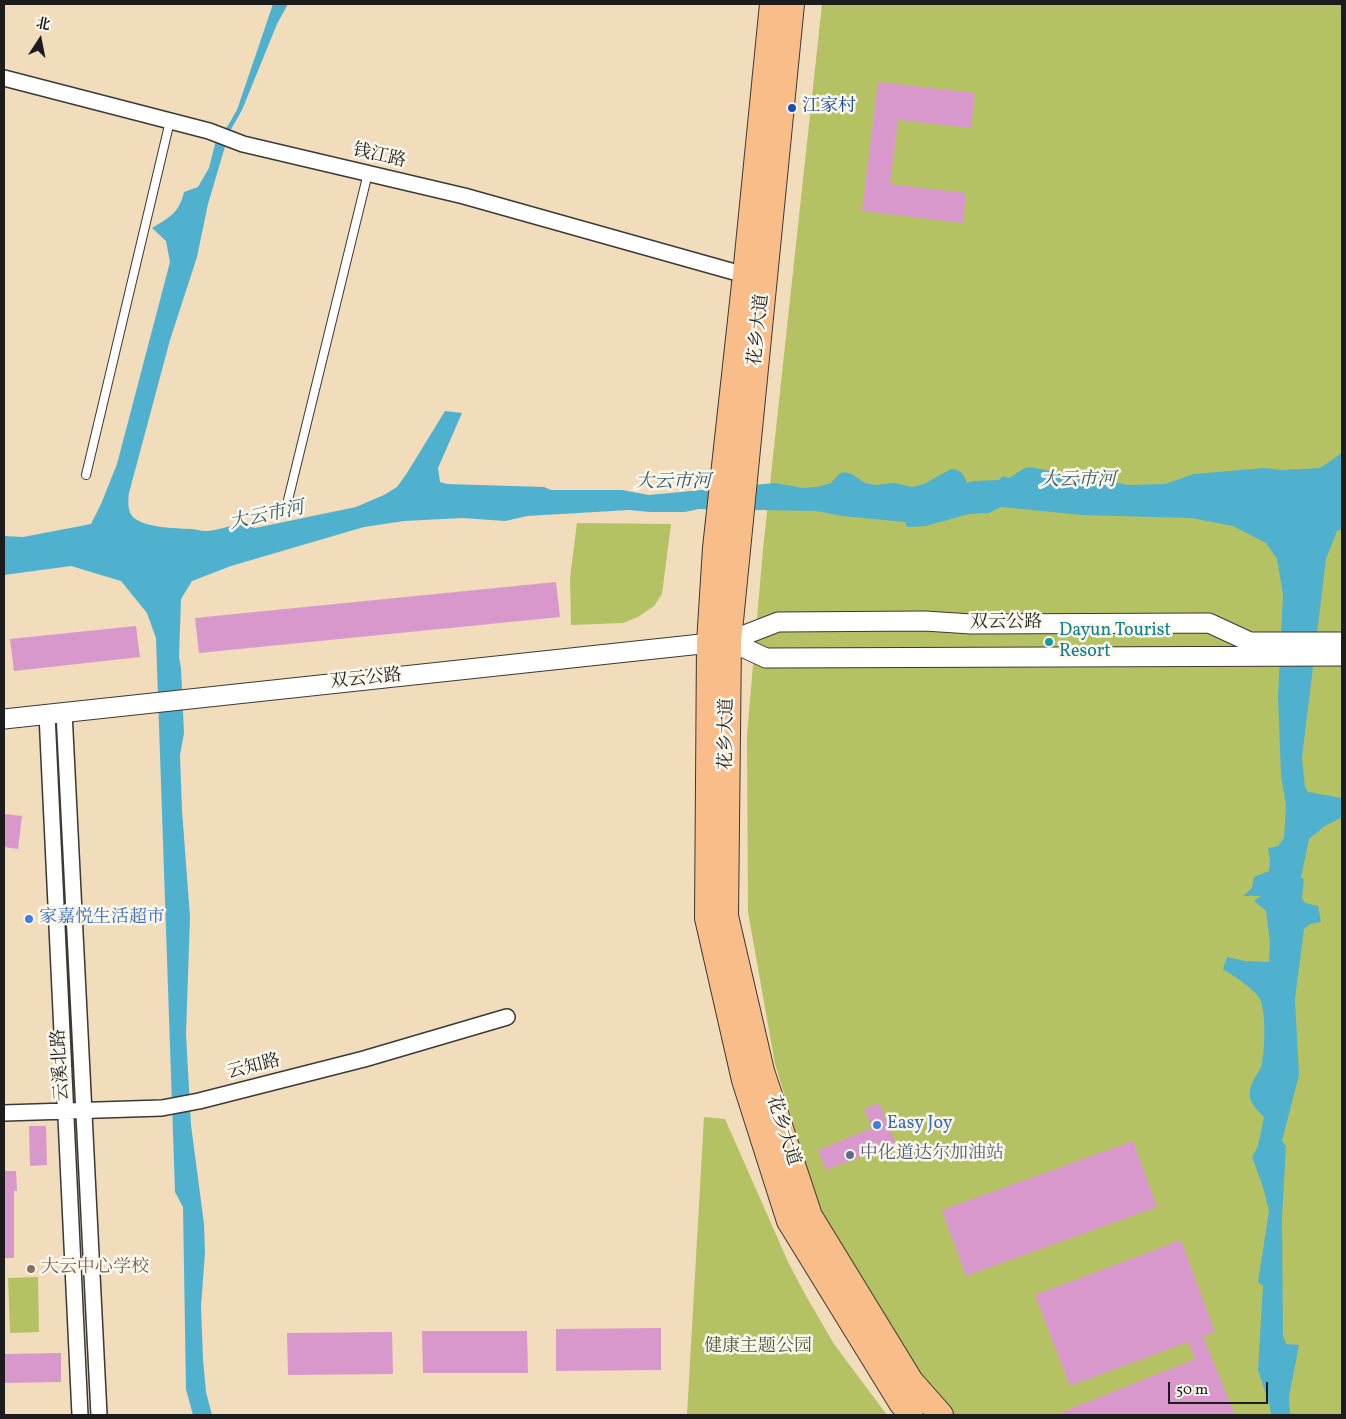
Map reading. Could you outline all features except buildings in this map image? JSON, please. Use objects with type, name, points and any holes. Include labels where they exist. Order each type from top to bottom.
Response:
[{"type":"main road","name":"花乡大道","points":[[772,4],[745,275],[735,463],[741,520],[719,642],[707,918],[744,1080],[789,1221],[901,1403],[912,1415]]},
{"type":"main road","name":"花乡大道","points":[[792,4],[735,463],[718,519],[726,916],[762,1071],[810,1216],[911,1382],[941,1415]]},
{"type":"street","name":"钱江路","points":[[4,78],[209,131],[243,144],[464,196],[745,275]]},
{"type":"street","name":"双云公路","points":[[4,719],[719,642],[778,622],[924,621],[971,624],[1209,623],[1250,642],[1273,649]]},
{"type":"street","name":"双云公路","points":[[719,642],[766,658],[1337,649]]},
{"type":"street","name":"云溪北路","points":[[55,713],[84,1111],[99,1415]]},
{"type":"street","name":"云溪北路","points":[[55,713],[66,1112],[80,1415]]},
{"type":"street","name":"云知路","points":[[4,1113],[162,1108],[198,1101],[364,1059],[507,1017]]},
{"type":"lane","points":[[86,475],[170,121]]},
{"type":"lane","points":[[288,500],[368,173]]},
{"type":"green space","name":"Dayun Tourist Resort","points":[[822,4],[1342,4],[1342,1415],[949,1415],[918,1379],[848,1261],[817,1201],[775,1064],[748,912],[747,735],[763,549]]},
{"type":"green space","points":[[577,523],[671,524],[662,594],[654,606],[638,617],[623,623],[571,625],[570,578]]},
{"type":"green space","name":"健康主题公园","points":[[704,1117],[725,1119],[789,1264],[806,1296],[834,1344],[887,1415],[687,1415]]},
{"type":"green space","points":[[38,1277],[39,1332],[10,1333],[8,1278]]},
{"type":"water","name":"大云市河","points":[[273,4],[288,4],[277,24],[242,110],[229,133],[208,204],[197,257],[170,340],[129,493],[130,513],[134,518],[146,524],[204,531],[236,525],[255,528],[356,507],[397,487],[445,411],[462,413],[438,468],[440,482],[447,484],[544,487],[551,490],[622,490],[649,495],[775,483],[803,488],[817,487],[831,483],[839,474],[844,472],[852,474],[865,483],[876,485],[894,483],[912,487],[924,484],[954,469],[962,473],[967,483],[999,480],[1003,476],[1009,478],[1029,467],[1128,485],[1165,484],[1194,474],[1264,468],[1282,470],[1320,468],[1342,453],[1342,529],[1337,531],[1326,559],[1302,758],[1305,787],[1308,792],[1342,798],[1342,816],[1325,826],[1309,839],[1301,878],[1304,879],[1302,898],[1305,903],[1318,906],[1321,922],[1310,924],[1304,929],[1295,999],[1299,1075],[1282,1141],[1286,1146],[1282,1218],[1283,1336],[1286,1344],[1299,1345],[1289,1397],[1290,1415],[1271,1415],[1258,1370],[1263,1286],[1258,1282],[1269,1211],[1252,1157],[1258,1146],[1264,1117],[1251,1101],[1250,1092],[1253,1081],[1261,1067],[1264,1034],[1263,1008],[1261,1001],[1254,992],[1223,969],[1227,957],[1245,961],[1269,962],[1270,943],[1266,911],[1254,901],[1261,896],[1243,896],[1252,888],[1254,877],[1269,871],[1268,848],[1278,846],[1284,838],[1286,805],[1281,775],[1278,696],[1283,594],[1277,559],[1266,543],[1233,526],[1191,518],[1082,515],[1001,507],[989,513],[969,514],[926,526],[907,527],[905,522],[842,516],[816,511],[699,509],[685,512],[629,510],[527,516],[505,521],[463,518],[404,521],[364,527],[231,566],[192,581],[181,599],[179,657],[184,733],[180,755],[182,810],[190,917],[186,1034],[191,1125],[204,1224],[205,1253],[201,1306],[203,1359],[206,1392],[212,1415],[193,1415],[186,1389],[183,1207],[175,1192],[156,638],[147,613],[121,581],[71,566],[4,575],[4,536],[23,537],[91,524],[117,464],[170,262],[166,241],[152,228],[173,214],[184,192],[198,187],[209,168],[218,132],[227,127],[237,110]]},
{"type":"place","name":"江家村","points":[[792,108]]},
{"type":"place","name":"Dayun Tourist Resort","points":[[1049,642]]},
{"type":"place","name":"家嘉悦生活超市","points":[[29,919]]},
{"type":"place","name":"Easy Joy","points":[[877,1125]]},
{"type":"place","name":"中化道达尔加油站","points":[[850,1155]]},
{"type":"place","name":"大云中心学校","points":[[31,1269]]}]
